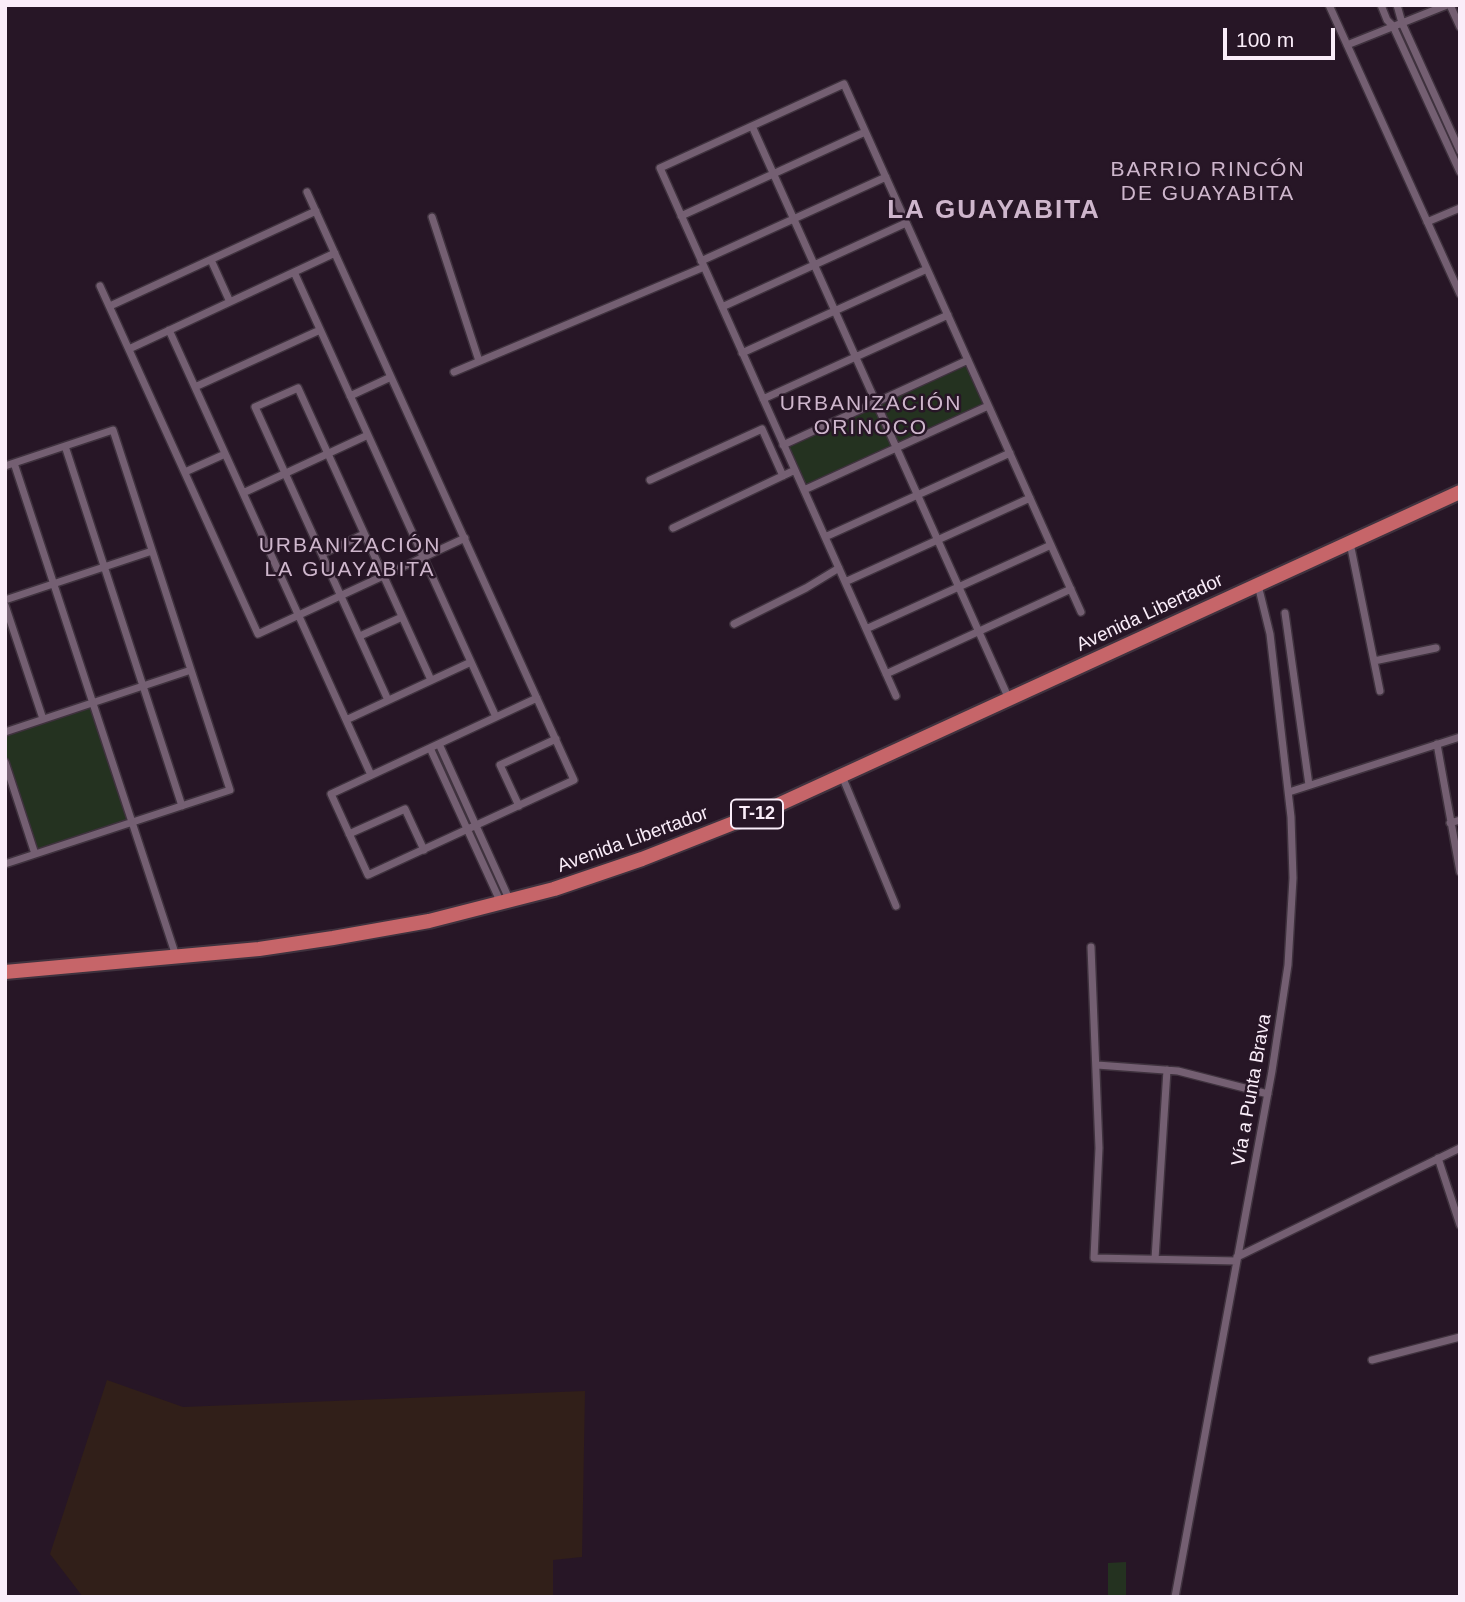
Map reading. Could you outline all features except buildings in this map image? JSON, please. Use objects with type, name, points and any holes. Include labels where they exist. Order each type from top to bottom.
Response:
[{"type":"highway","name":"Avenida Libertador","points":[[5,972],[259,948],[429,921],[505,903],[642,859],[735,824],[842,776],[1460,492]]},
{"type":"street","points":[[1329,5],[1460,295]]},
{"type":"street","points":[[1381,5],[1387,20],[1394,26],[1460,172]]},
{"type":"street","points":[[1398,5],[1402,23],[1460,151]]},
{"type":"street","points":[[1347,45],[1446,6],[1460,27]]},
{"type":"street","points":[[896,696],[660,168],[844,84],[1081,612]]},
{"type":"street","points":[[752,126],[1009,699]]},
{"type":"street","points":[[681,216],[866,132]]},
{"type":"street","points":[[454,372],[702,264],[886,177]]},
{"type":"street","points":[[307,192],[575,780],[368,876],[331,794],[537,698]]},
{"type":"street","points":[[1427,222],[1460,208]]},
{"type":"street","points":[[110,306],[316,211]]},
{"type":"street","points":[[432,217],[479,361]]},
{"type":"street","points":[[722,307],[906,223]]},
{"type":"street","points":[[129,349],[335,253]]},
{"type":"street","points":[[211,260],[230,302]]},
{"type":"street","points":[[742,353],[927,269]]},
{"type":"street","points":[[294,272],[496,718]]},
{"type":"street","points":[[100,286],[258,634],[465,538]]},
{"type":"street","points":[[763,400],[948,315]]},
{"type":"street","points":[[169,330],[371,775]]},
{"type":"street","points":[[195,387],[320,330]]},
{"type":"street","points":[[783,445],[968,360]]},
{"type":"street","points":[[350,396],[391,377]]},
{"type":"street","points":[[388,700],[256,407],[287,392],[298,387],[431,680]]},
{"type":"street","points":[[804,490],[988,406]]},
{"type":"street","points":[[650,480],[762,429],[783,476]]},
{"type":"street","points":[[5,466],[113,430],[230,790],[5,864]]},
{"type":"street","points":[[243,493],[368,435]]},
{"type":"street","points":[[65,446],[182,806]]},
{"type":"street","points":[[825,537],[1010,453]]},
{"type":"street","points":[[185,472],[225,454]]},
{"type":"street","points":[[14,463],[176,956]]},
{"type":"street","points":[[674,528],[795,470]]},
{"type":"street","points":[[845,583],[1030,498]]},
{"type":"street","points":[[322,554],[365,534]]},
{"type":"street","points":[[1350,542],[1380,691]]},
{"type":"street","points":[[866,629],[1051,545]]},
{"type":"street","points":[[43,719],[5,602],[152,551]]},
{"type":"street","points":[[734,624],[806,589],[839,568]]},
{"type":"street","name":"Vía a Punta Brava","points":[[1175,1597],[1280,1028],[1291,931],[1293,854],[1289,792],[1270,634],[1258,585]]},
{"type":"street","points":[[886,674],[1071,589]]},
{"type":"street","points":[[1286,613],[1309,785]]},
{"type":"street","points":[[360,636],[402,617]]},
{"type":"street","points":[[1374,661],[1436,648]]},
{"type":"street","points":[[346,720],[471,662]]},
{"type":"street","points":[[5,732],[191,670]]},
{"type":"street","points":[[1289,792],[1460,737]]},
{"type":"street","points":[[519,806],[500,765],[556,739]]},
{"type":"street","points":[[439,744],[476,826],[505,903]]},
{"type":"street","points":[[1437,744],[1460,872]]},
{"type":"street","points":[[430,748],[467,830],[505,903]]},
{"type":"street","points":[[5,762],[35,854]]},
{"type":"street","points":[[842,776],[896,906]]},
{"type":"street","points":[[349,834],[405,808],[424,849]]},
{"type":"street","points":[[1450,824],[1460,820]]},
{"type":"street","points":[[1091,947],[1099,1177],[1094,1258],[1237,1259],[1460,1148]]},
{"type":"street","points":[[1097,1065],[1167,1070],[1268,1094]]},
{"type":"street","points":[[1154,1259],[1167,1070]]},
{"type":"street","points":[[1438,1158],[1460,1224]]},
{"type":"street","points":[[1372,1360],[1460,1337]]},
{"type":"shaded area","points":[[107,1380],[183,1407],[585,1391],[582,1557],[553,1560],[553,1597],[83,1597],[50,1554]]},
{"type":"green space","points":[[966,366],[983,404],[898,443],[881,404]]},
{"type":"green space","points":[[874,408],[891,446],[806,485],[789,447]]},
{"type":"green space","points":[[90,707],[127,820],[37,850],[5,751],[5,735]]},
{"type":"green space","points":[[1126,1562],[1126,1595],[1108,1595],[1108,1563]]},
{"type":"district","name":"BARRIO RINCÓN DE GUAYABITA","points":[[1208,182]]},
{"type":"district","name":"LA GUAYABITA","points":[[994,211]]},
{"type":"district","name":"URBANIZACIÓN ORINOCO","points":[[871,416]]},
{"type":"district","name":"URBANIZACIÓN LA GUAYABITA","points":[[350,558]]}]
